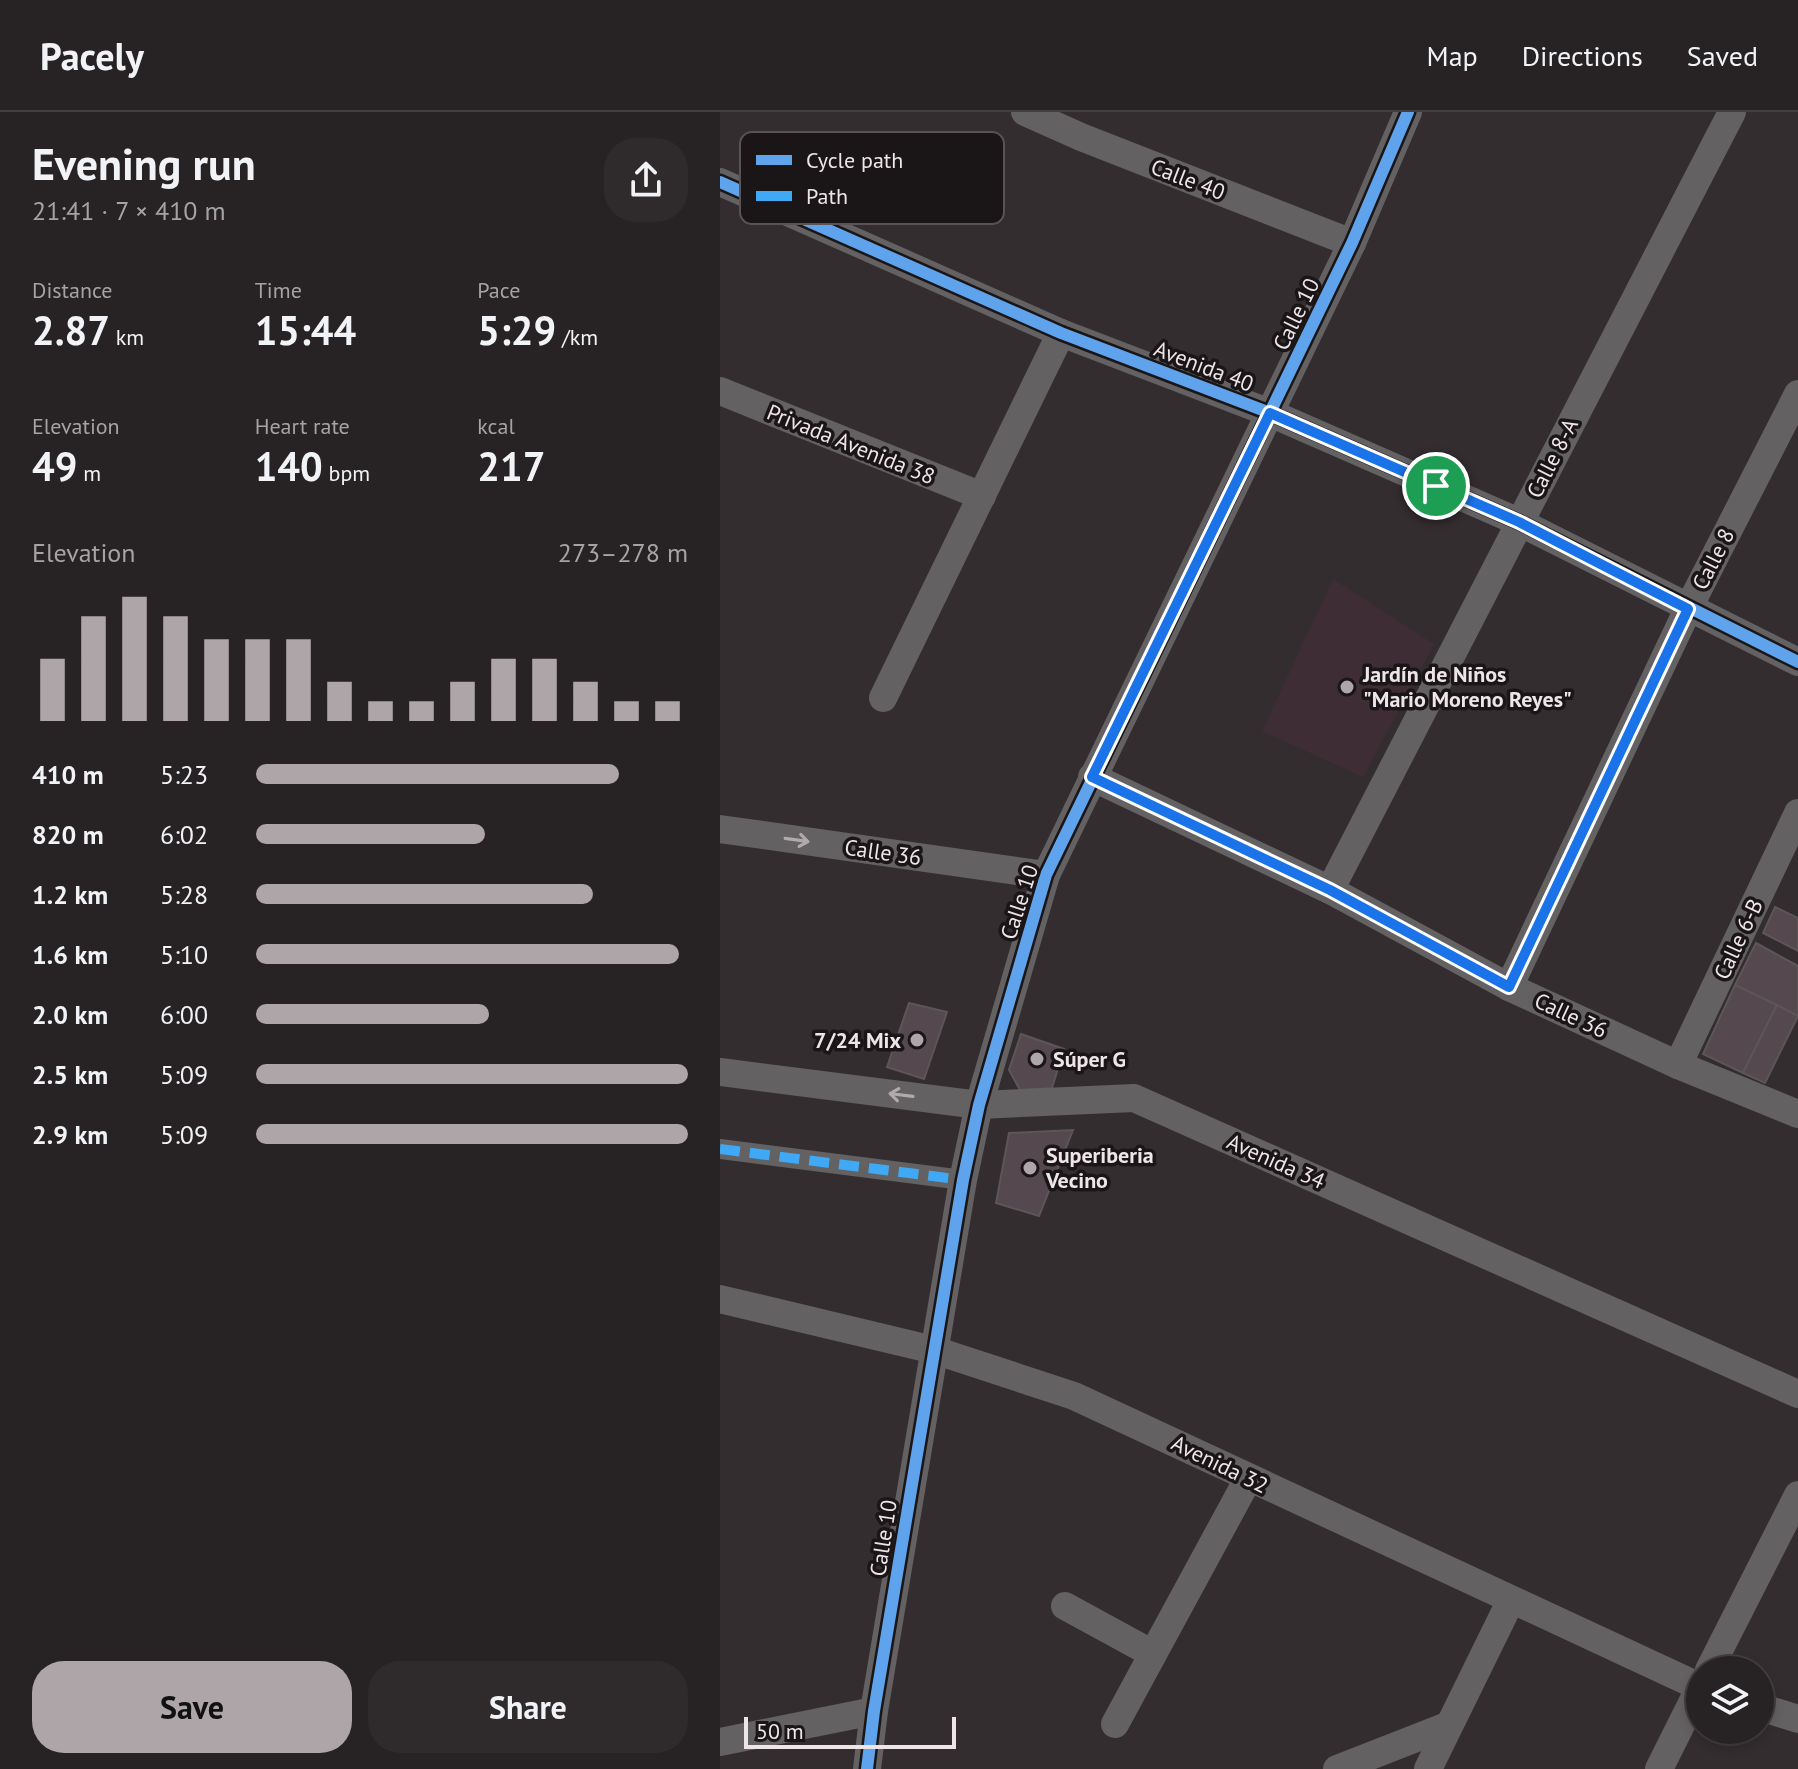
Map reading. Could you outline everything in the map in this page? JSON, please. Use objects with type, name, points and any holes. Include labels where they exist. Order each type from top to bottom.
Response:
[{"type":"street","name":"Calle 40","points":[[1025,112],[1352,243]]},
{"type":"street","name":"Calle 10","points":[[867,1769],[874,1711],[963,1180],[979,1105],[1046,875],[1352,243],[1408,112]]},
{"type":"street","name":"Calle 8-A","points":[[1330,890],[1732,112]]},
{"type":"street","name":"Avenida 40","points":[[720,182],[740,191]]},
{"type":"street","name":"Avenida 40","points":[[815,224],[1061,333],[1270,413],[1519,522],[1798,662]]},
{"type":"street","points":[[883,698],[1061,333]]},
{"type":"street","name":"Privada Avenida 38","points":[[720,391],[982,496]]},
{"type":"street","name":"Calle 8","points":[[1509,987],[1688,609],[1798,394]]},
{"type":"street","name":"Calle 36","points":[[1092,777],[1330,890],[1509,987],[1678,1065],[1798,1114]]},
{"type":"street","name":"Calle 6-B","points":[[1678,1065],[1798,813]]},
{"type":"street","name":"Calle 36","points":[[720,829],[1046,875]]},
{"type":"street","name":"Avenida 34","points":[[720,1072],[979,1105],[1134,1098],[1798,1394]]},
{"type":"street","points":[[720,1149],[963,1180]]},
{"type":"street","points":[[720,1276],[726,1300]]},
{"type":"street","name":"Avenida 32","points":[[726,1300],[934,1350],[1074,1396],[1686,1681]]},
{"type":"street","points":[[1115,1724],[1248,1479]]},
{"type":"street","points":[[1716,1656],[1798,1495]]},
{"type":"street","points":[[1428,1769],[1511,1600]]},
{"type":"street","points":[[1065,1606],[1153,1654]]},
{"type":"street","points":[[720,1742],[874,1711]]},
{"type":"street","points":[[1774,1711],[1798,1719]]},
{"type":"street","points":[[1659,1769],[1686,1715]]},
{"type":"street","points":[[1337,1769],[1447,1726]]},
{"type":"shaded area","name":"Jardín de Niños \"Mario Moreno Reyes\"","points":[[1333,579],[1434,644],[1363,777],[1262,731]]},
{"type":"building","points":[[1775,907],[1798,918],[1798,951],[1763,933]]},
{"type":"building","points":[[1756,943],[1798,966],[1798,1016],[1735,985]]},
{"type":"building","points":[[1735,985],[1777,1005],[1743,1073],[1703,1054]]},
{"type":"building","name":"7/24 Mix","points":[[909,1003],[947,1012],[924,1079],[887,1067]]},
{"type":"building","points":[[1777,1005],[1798,1016],[1765,1083],[1743,1073]]},
{"type":"building","name":"Súper G","points":[[1021,1034],[1064,1049],[1052,1088],[1020,1090],[1009,1070]]},
{"type":"building","name":"Superiberia Vecino","points":[[1073,1130],[1039,1216],[996,1203],[1009,1133]]},
{"type":"marked path","points":[[720,1149],[963,1180]]},
{"type":"cycle path","points":[[867,1769],[874,1711],[963,1180],[979,1105],[1046,875],[1352,243],[1408,112]]},
{"type":"cycle path","points":[[720,182],[740,191]]},
{"type":"cycle path","points":[[815,224],[1061,333],[1270,413],[1519,522],[1798,662]]},
{"type":"place","name":"Jardín de Niños \"Mario Moreno Reyes\"","points":[[1347,687]]},
{"type":"place","name":"7/24 Mix","points":[[917,1040]]},
{"type":"place","name":"Súper G","points":[[1037,1059]]},
{"type":"place","name":"Superiberia Vecino","points":[[1030,1168]]},
{"type":"route","points":[[1270,413],[1436,486],[1519,522],[1688,609],[1509,987],[1330,890],[1092,777],[1270,413]]}]
